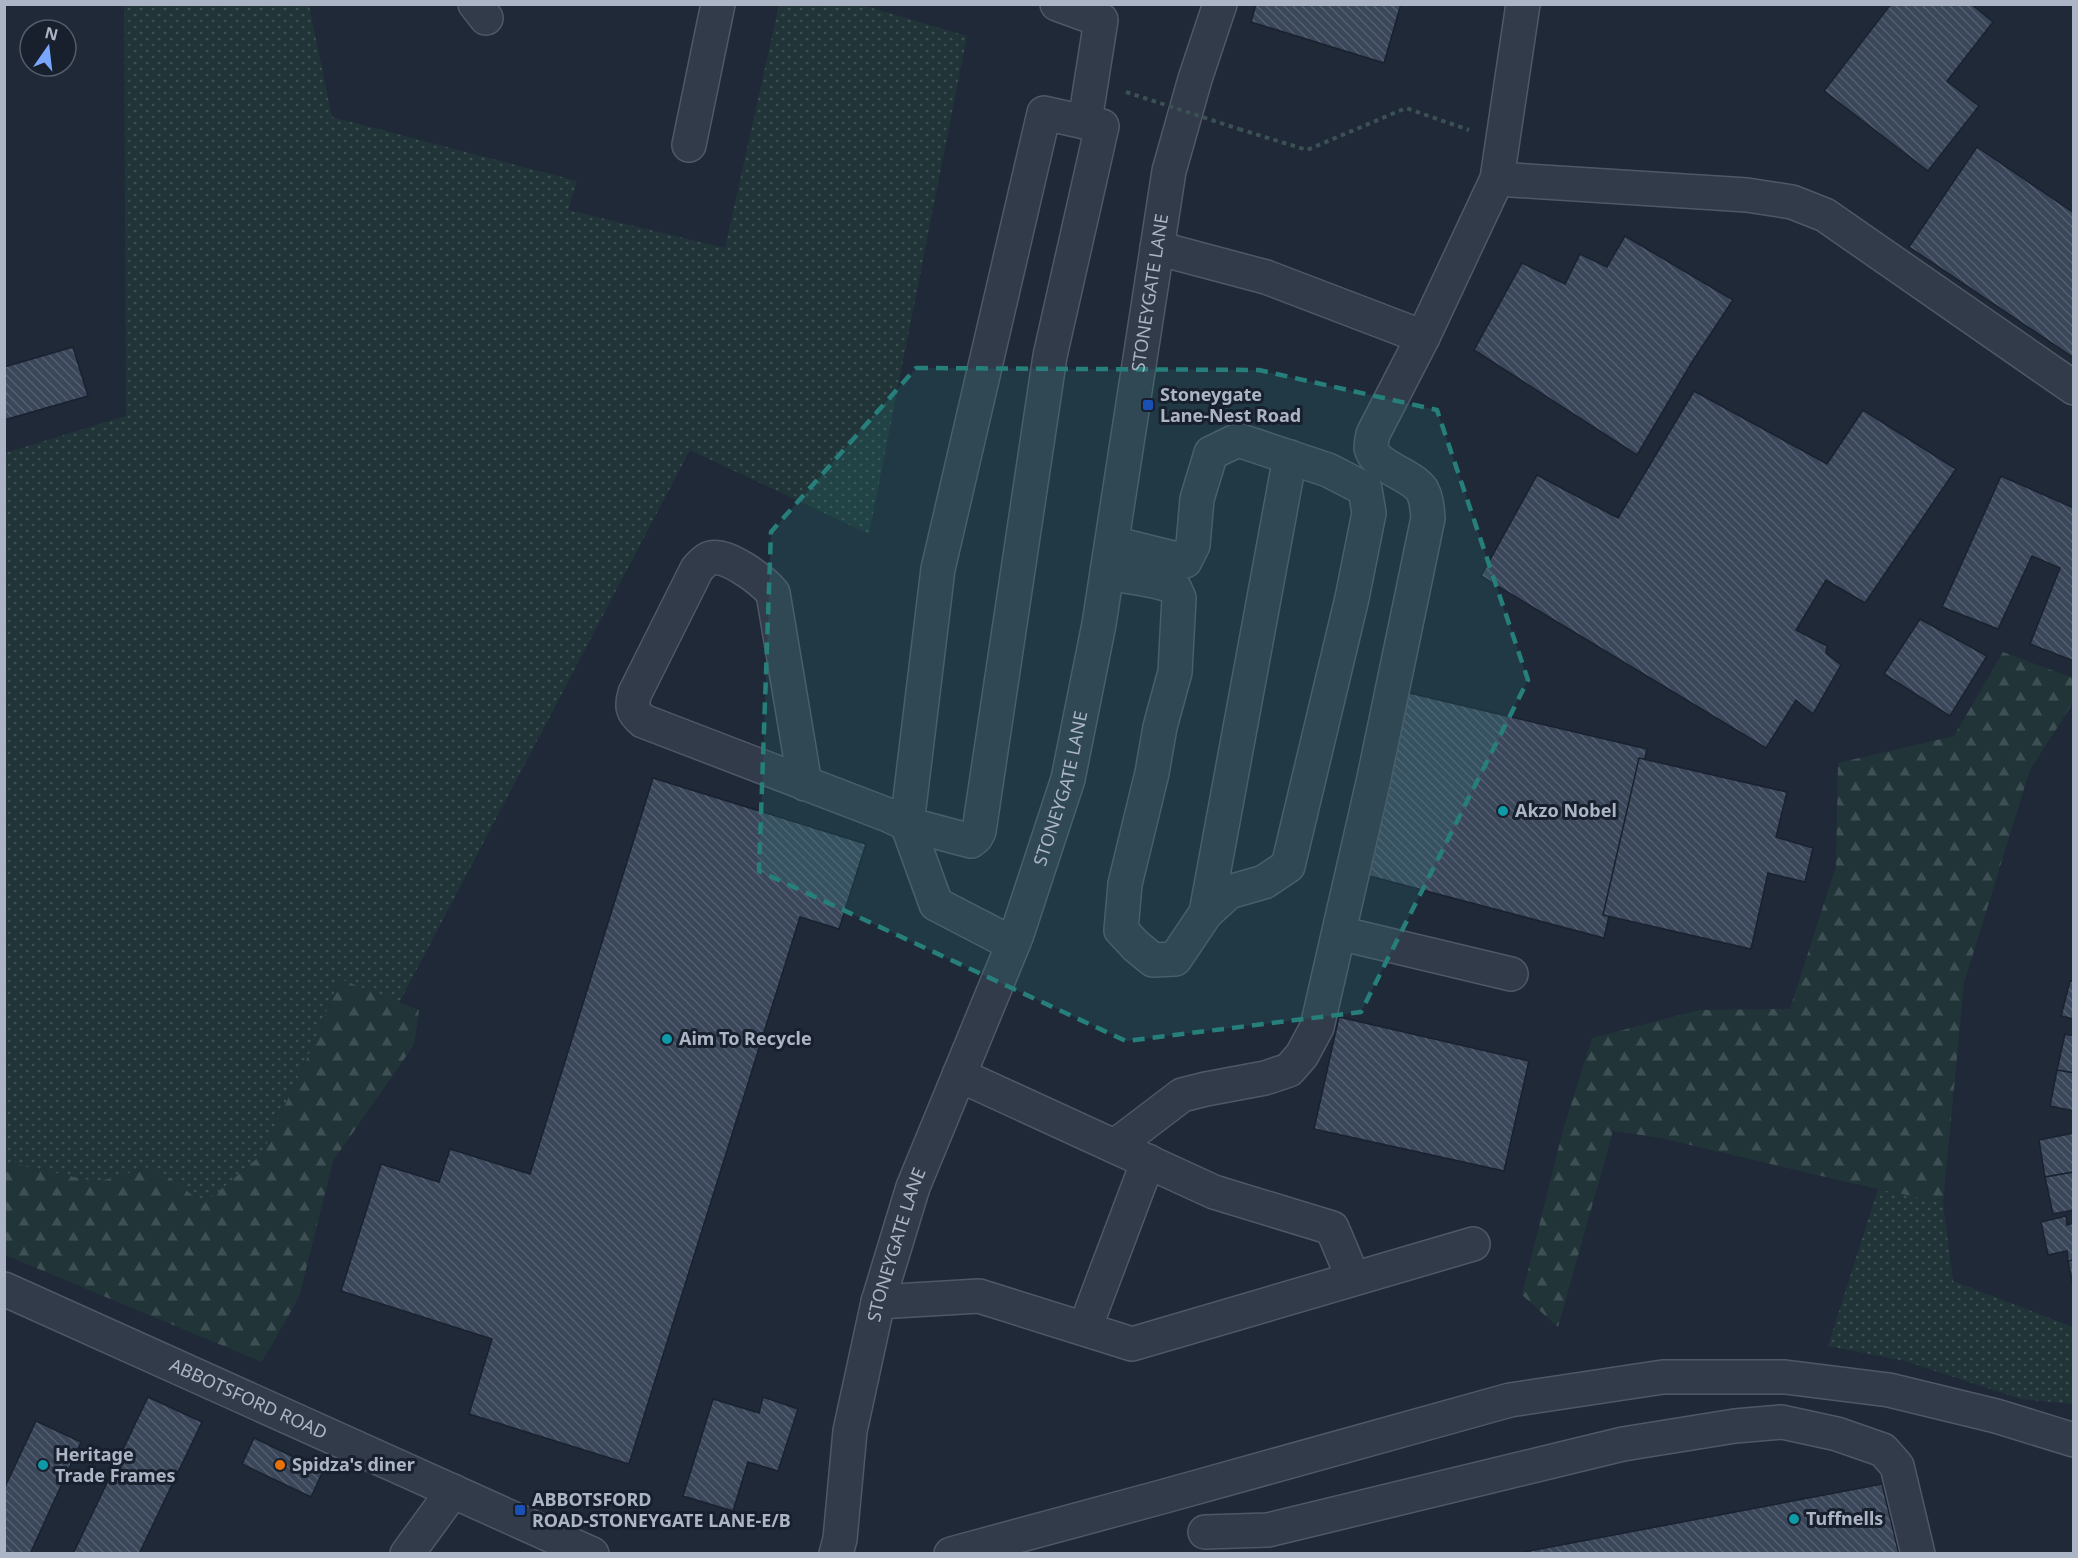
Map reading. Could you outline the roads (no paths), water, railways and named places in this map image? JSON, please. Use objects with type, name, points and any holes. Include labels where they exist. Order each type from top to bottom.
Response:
[{"type":"street","points":[[689,145],[718,4]]},
{"type":"street","points":[[1057,4],[1101,20],[1085,121]]},
{"type":"street","name":"STONEYGATE LANE","points":[[836,1554],[840,1539],[850,1431],[878,1302],[913,1187],[1013,944],[1068,779],[1099,624],[1169,171],[1195,79],[1220,4]]},
{"type":"street","points":[[1116,1146],[1182,1095],[1265,1078],[1289,1070],[1302,1055],[1317,1027],[1374,778],[1428,518],[1426,498],[1421,489],[1414,482],[1377,459],[1371,447],[1373,434],[1423,337],[1497,179],[1523,4]]},
{"type":"street","points":[[805,784],[773,593],[766,585],[730,561],[719,557],[708,559],[697,569],[635,693],[632,704],[634,714],[643,721],[805,784],[888,814],[907,824],[971,841],[976,837],[979,831],[1050,356],[1102,126],[1044,112],[938,569],[907,824],[936,904],[1013,944]]},
{"type":"street","points":[[1497,179],[1747,195],[1792,202],[1825,215],[2073,388]]},
{"type":"street","points":[[1157,248],[1266,278],[1423,337]]},
{"type":"street","points":[[1238,440],[1328,470],[1365,489],[1370,513],[1288,866],[1264,882],[1229,892],[1206,913],[1175,959],[1153,960],[1121,930],[1125,884],[1175,672],[1179,598],[1174,586],[1139,577],[1124,577],[1109,558],[1185,561],[1193,545],[1197,499],[1211,453],[1238,440]]},
{"type":"street","points":[[1206,913],[1290,457]]},
{"type":"street","points":[[1339,933],[1510,974]]},
{"type":"street","points":[[959,1075],[1214,1192],[1332,1228],[1353,1278]]},
{"type":"street","points":[[1085,1328],[1148,1161]]},
{"type":"street","points":[[878,1302],[979,1296],[1132,1344],[1473,1244]]},
{"type":"street","name":"ABBOTSFORD ROAD","points":[[4,1289],[592,1554]]},
{"type":"street","points":[[951,1554],[1022,1544],[1165,1496],[1510,1400],[1663,1377],[1785,1377],[1889,1390],[1995,1416],[2073,1440]]},
{"type":"street","points":[[1165,1496],[1208,1543],[1623,1444],[1735,1426],[1782,1422],[1837,1434],[1883,1450],[1897,1467],[1918,1554]]},
{"type":"street","points":[[407,1554],[453,1491]]},
{"type":"place","name":"Stoneygate Lane-Nest Road","points":[[1148,405]]},
{"type":"place","name":"Akzo Nobel","points":[[1503,811]]},
{"type":"place","name":"Aim To Recycle","points":[[667,1039]]},
{"type":"place","name":"Heritage Trade Frames","points":[[43,1465]]},
{"type":"place","name":"Spidza's diner","points":[[280,1465]]},
{"type":"place","name":"ABBOTSFORD ROAD-STONEYGATE LANE-E/B","points":[[520,1510]]},
{"type":"place","name":"Tuffnells","points":[[1794,1519]]}]
